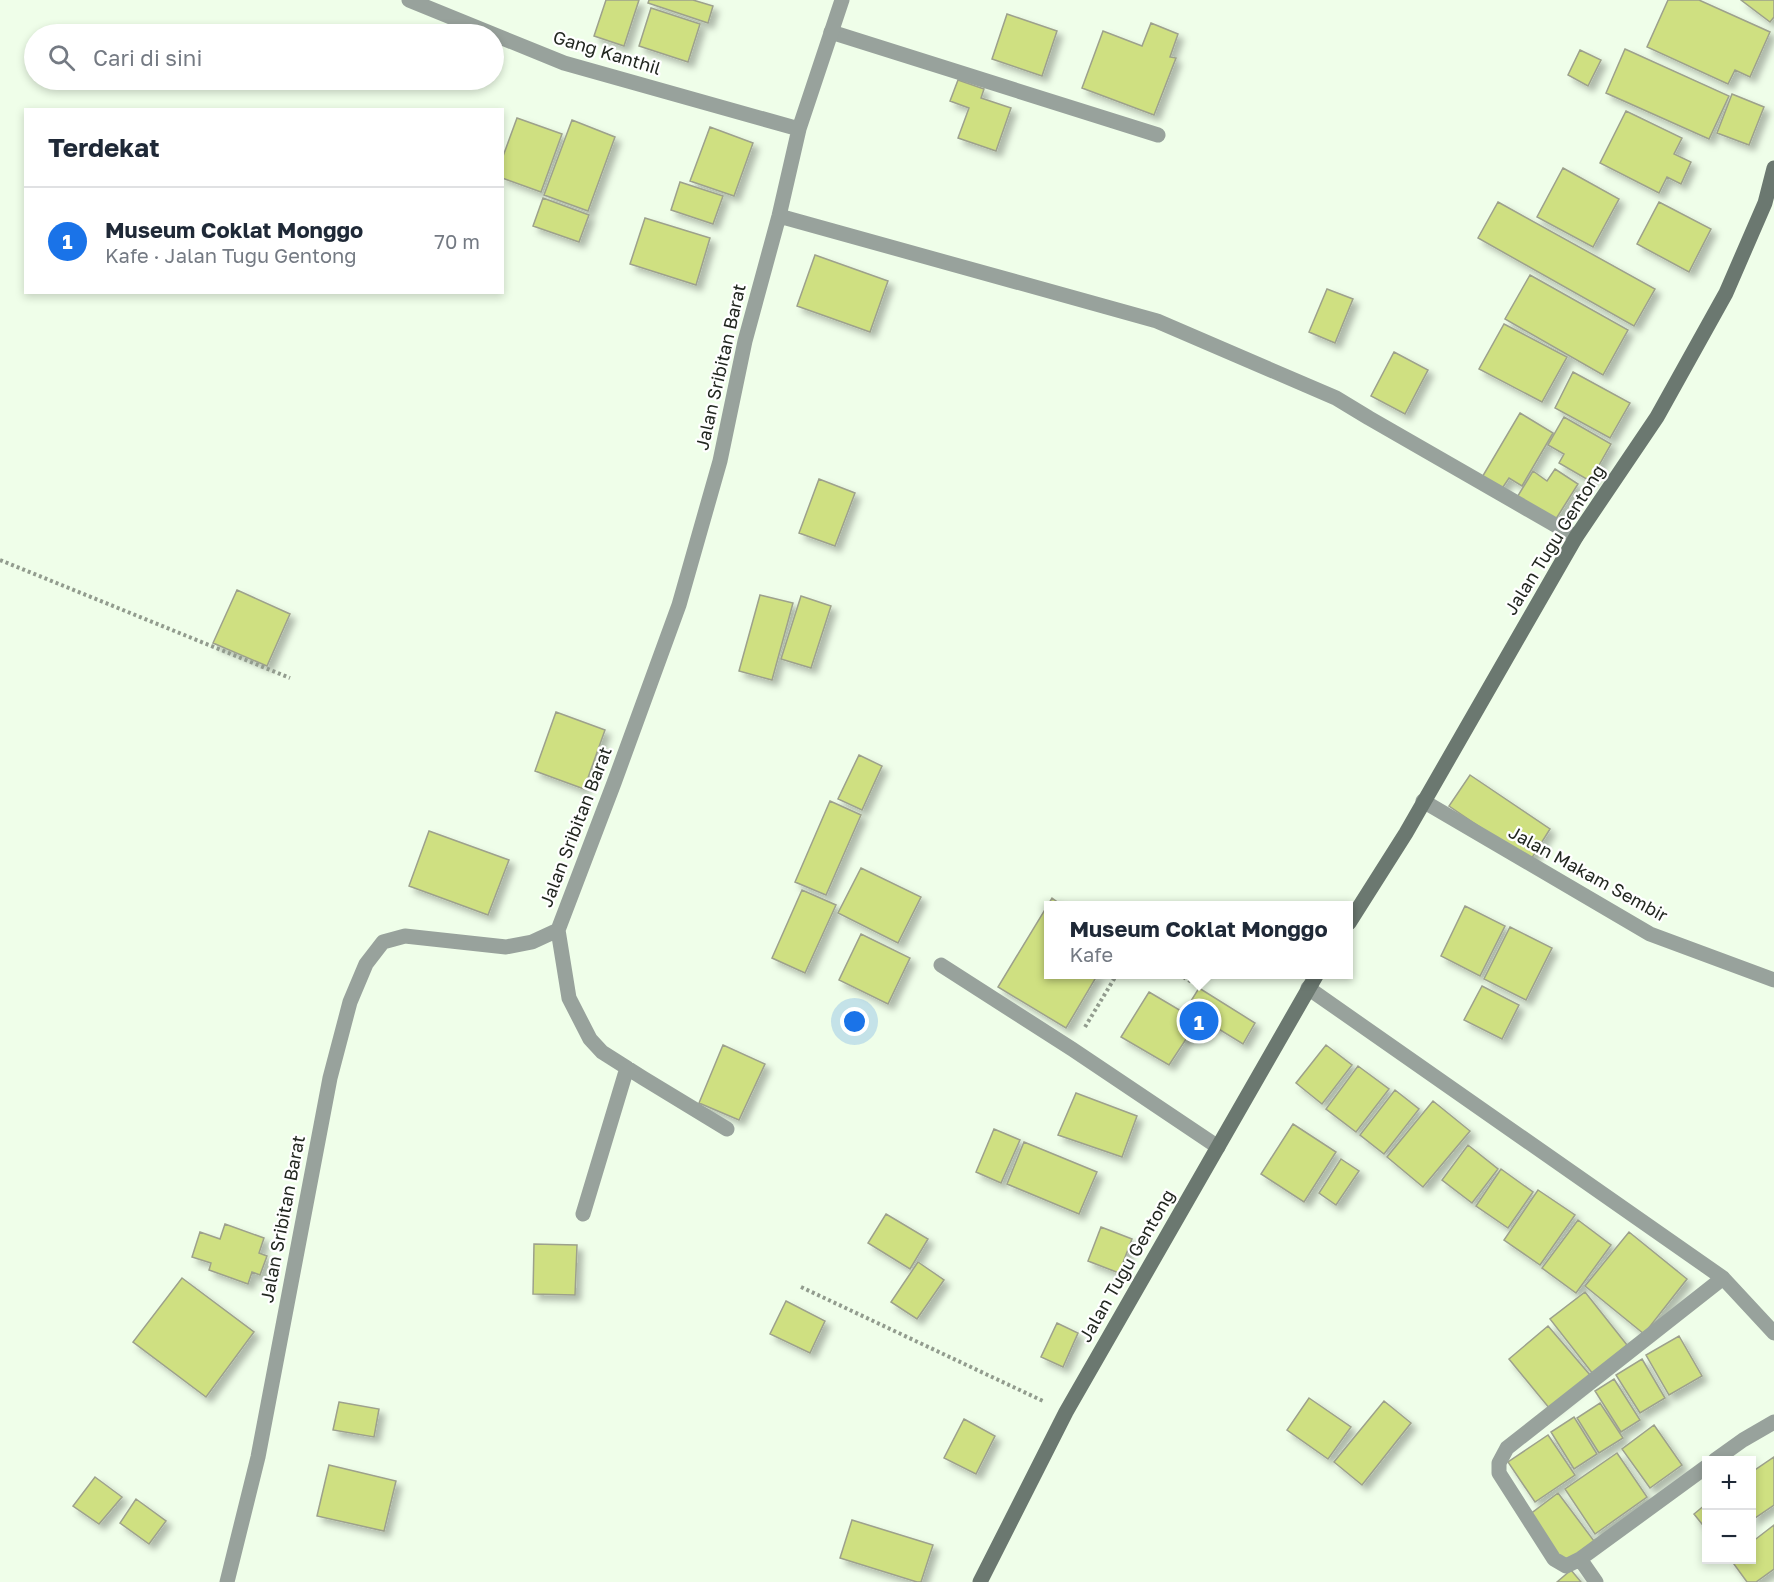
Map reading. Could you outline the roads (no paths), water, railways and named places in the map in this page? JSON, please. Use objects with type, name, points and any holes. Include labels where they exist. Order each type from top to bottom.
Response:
[{"type":"main road","name":"Jalan Tugu Gentong","points":[[1353,917],[1406,833],[1576,537],[1657,417],[1726,293],[1765,203],[1774,168]]},
{"type":"main road","name":"Jalan Tugu Gentong","points":[[980,1582],[1066,1412],[1314,979]]},
{"type":"street","name":"Gang Kanthil","points":[[410,0],[469,24]]},
{"type":"street","name":"Jalan Sribitan Barat","points":[[227,1582],[258,1457],[330,1078],[350,1002],[366,964],[383,942],[405,936],[506,947],[532,942],[558,930],[679,605],[720,461],[745,341],[779,216],[799,129],[842,0]]},
{"type":"street","points":[[831,32],[1158,135]]},
{"type":"street","name":"Gang Kanthil","points":[[504,38],[564,63],[799,129]]},
{"type":"street","points":[[779,216],[1157,321],[1336,398],[1576,537]]},
{"type":"street","name":"Jalan Makam Sembir","points":[[1423,801],[1650,934],[1774,980]]},
{"type":"street","points":[[558,930],[569,998],[590,1039],[602,1052],[727,1129]]},
{"type":"street","points":[[941,965],[1072,1048],[1218,1147]]},
{"type":"street","points":[[1308,988],[1723,1278],[1774,1333]]},
{"type":"street","points":[[583,1214],[627,1068]]},
{"type":"street","points":[[1702,1471],[1573,1564],[1566,1566],[1554,1559],[1499,1473],[1498,1462],[1507,1448],[1723,1278]]},
{"type":"street","points":[[1722,1456],[1774,1422]]},
{"type":"street","points":[[1580,1559],[1596,1582]]},
{"type":"place","name":"Museum Coklat Monggo","points":[[1199,1021]]}]
